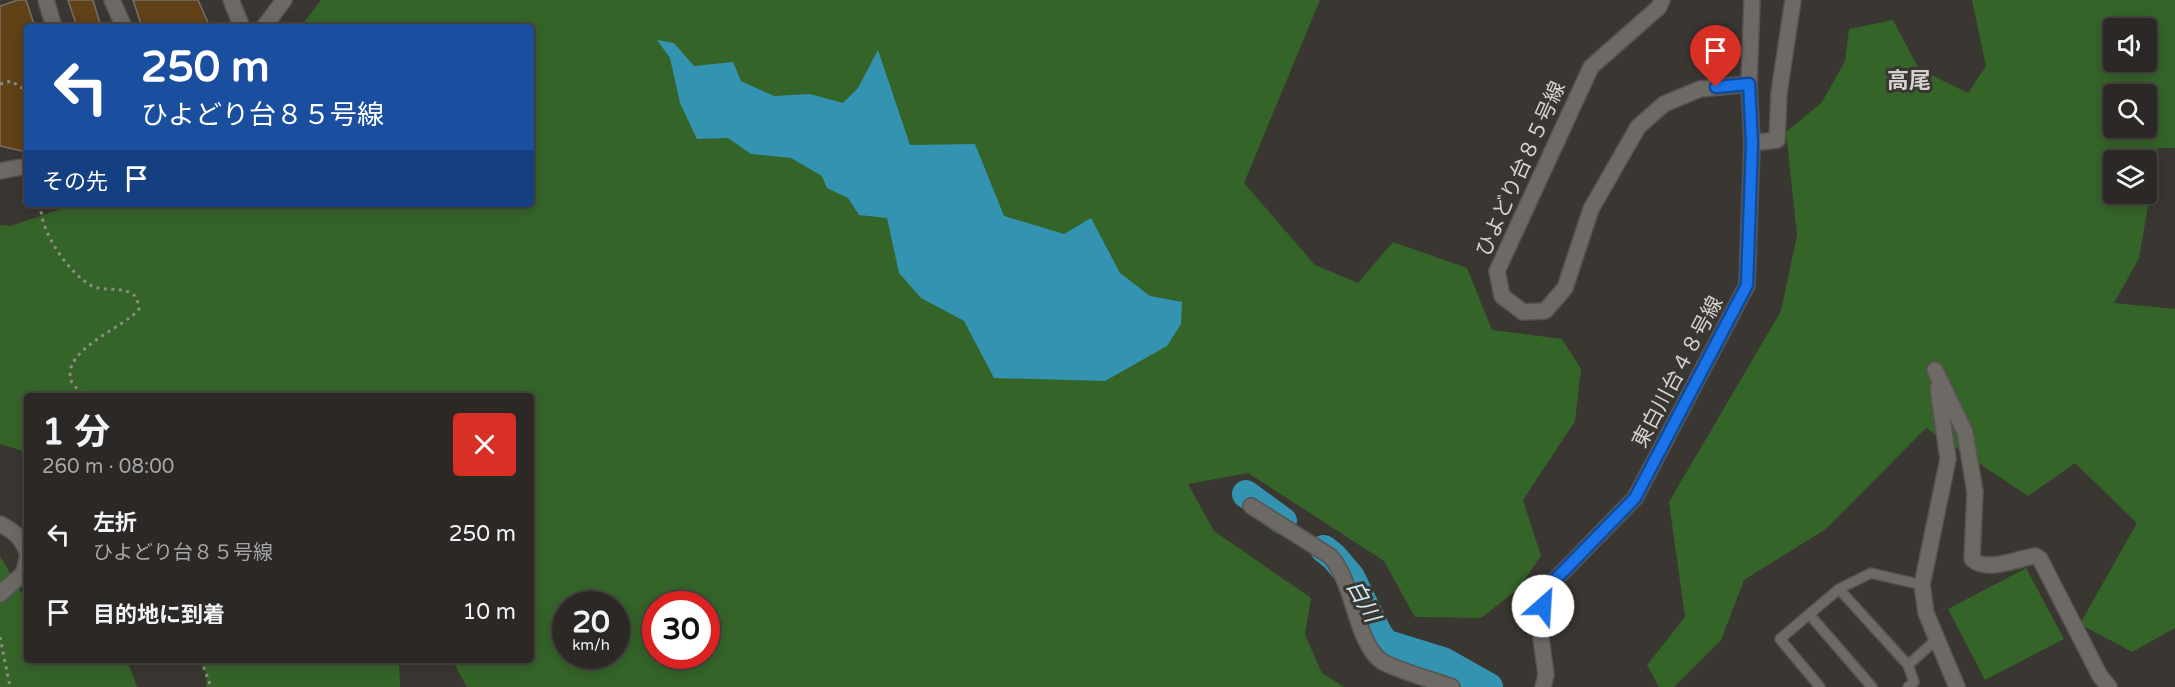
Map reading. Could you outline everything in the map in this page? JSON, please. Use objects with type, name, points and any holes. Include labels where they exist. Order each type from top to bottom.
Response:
[{"type":"street","points":[[46,0],[53,24]]},
{"type":"street","points":[[112,0],[123,24]]},
{"type":"street","points":[[231,0],[241,24]]},
{"type":"street","points":[[266,24],[284,0]]},
{"type":"street","name":"ひよどり台８５号線","points":[[1662,0],[1659,7],[1591,67],[1497,271],[1502,297],[1523,312],[1545,311],[1552,303],[1564,288],[1591,209],[1638,127],[1664,104],[1700,89],[1749,84]]},
{"type":"street","name":"東白川台４８号線","points":[[1543,687],[1546,675],[1539,623],[1546,589],[1635,498],[1747,285],[1752,143],[1749,84],[1752,0]]},
{"type":"street","points":[[1752,143],[1777,140],[1779,93],[1793,0]]},
{"type":"street","points":[[0,171],[24,167]]},
{"type":"street","points":[[1957,687],[1926,614],[1922,585],[1948,459],[1935,370],[1965,432],[1975,492],[1972,559],[1977,564],[1987,566],[2035,556],[2040,559],[2100,676],[2109,687]]},
{"type":"street","points":[[1251,506],[1336,562],[1343,574],[1371,650],[1382,661],[1452,687]]},
{"type":"street","points":[[0,524],[13,531],[24,544]]},
{"type":"street","points":[[0,594],[24,573]]},
{"type":"lane","points":[[1820,687],[1780,639],[1839,589],[1871,573],[1922,585]]},
{"type":"lane","points":[[1839,589],[1908,665],[1914,682],[1908,687]]},
{"type":"lane","points":[[1809,614],[1872,687]]},
{"type":"lane","points":[[1908,665],[1936,639]]},
{"type":"path","points":[[0,84],[11,81],[24,89]]},
{"type":"path","points":[[41,207],[40,215],[52,243],[62,258],[91,285],[131,293],[137,299],[138,309],[133,316],[102,334],[77,357],[71,375],[73,384],[83,393]]},
{"type":"path","points":[[0,637],[10,687]]},
{"type":"path","points":[[202,663],[211,687]]},
{"type":"green space","points":[[321,0],[1320,0],[1244,183],[1315,265],[1358,283],[1393,242],[1467,268],[1492,330],[1562,339],[1581,369],[1575,421],[1523,500],[1541,556],[1518,589],[1481,618],[1415,617],[1384,561],[1248,473],[1188,484],[1214,531],[1311,598],[1305,635],[1322,673],[1344,687],[467,687],[454,663],[534,663],[534,393],[24,393],[24,451],[0,444],[0,225],[11,226],[65,207],[534,207],[534,24],[302,24]]},
{"type":"green space","points":[[1972,0],[2175,0],[2175,148],[2158,148],[2157,154],[2157,150],[2103,150],[2103,204],[2148,204],[2139,258],[2114,303],[2175,309],[2175,628],[2132,652],[2080,624],[2137,523],[2075,463],[2028,496],[1926,428],[1826,529],[1744,580],[1721,640],[1674,687],[1659,687],[1647,665],[1685,617],[1669,502],[1781,311],[1797,235],[1786,132],[1822,102],[1845,61],[1849,29],[1893,20],[1919,69],[1968,93],[1986,66]]},
{"type":"green space","points":[[0,556],[22,594],[24,592],[24,663],[128,663],[137,687],[0,687]]},
{"type":"green space","points":[[2026,568],[2064,639],[1985,680],[1948,609]]},
{"type":"green space","points":[[201,663],[399,663],[400,687],[206,687],[207,675]]},
{"type":"water","points":[[657,40],[674,43],[694,66],[733,62],[741,81],[774,96],[810,94],[843,103],[858,88],[878,50],[910,145],[975,144],[1004,216],[1064,234],[1091,218],[1120,273],[1150,296],[1182,302],[1181,324],[1167,346],[1105,381],[994,378],[964,321],[921,298],[899,273],[887,218],[859,215],[848,198],[827,188],[822,176],[791,158],[751,154],[728,138],[697,139],[680,103],[670,58]]},
{"type":"building","points":[[26,0],[34,24],[24,24],[24,151],[0,146],[0,6]]},
{"type":"building","points":[[68,0],[93,0],[100,24],[76,24]]},
{"type":"building","points":[[133,0],[198,0],[209,24],[141,24]]},
{"type":"waterway","name":"白川","points":[[1246,494],[1283,521]]},
{"type":"waterway","name":"白川","points":[[1324,549],[1351,577],[1385,643],[1443,661],[1489,687]]},
{"type":"district","name":"高尾","points":[[1909,81]]},
{"type":"route","points":[[1543,606],[1546,589],[1635,498],[1747,285],[1752,143],[1749,84],[1716,87]]}]
